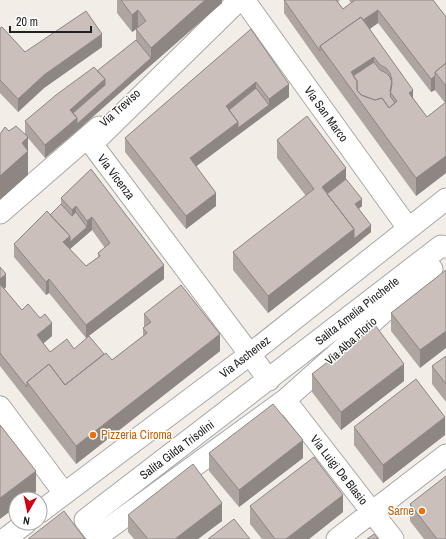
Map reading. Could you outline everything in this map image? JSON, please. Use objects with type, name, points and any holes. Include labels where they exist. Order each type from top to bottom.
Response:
[{"type":"street","name":"Via Vicenza","points":[[238,0],[92,144],[269,380]]},
{"type":"street","name":"Via Treviso","points":[[0,214],[238,0]]},
{"type":"street","name":"Via San Marco","points":[[244,0],[408,228]]},
{"type":"street","points":[[0,224],[92,144]]},
{"type":"street","name":"Via Aschenez","points":[[48,506],[249,355],[446,199]]},
{"type":"street","name":"Salita Amelia Pincherle","points":[[269,380],[441,246],[446,246]]},
{"type":"street","name":"Via Alba Florio","points":[[94,532],[285,400],[446,256]]},
{"type":"street","name":"Salita Gilda Trisolini","points":[[94,532],[269,380]]},
{"type":"street","name":"Via Luigi De Blasio","points":[[285,400],[393,539]]},
{"type":"street","points":[[0,407],[64,493]]},
{"type":"street","points":[[337,539],[446,455]]},
{"type":"street","points":[[5,539],[16,531]]},
{"type":"building","points":[[121,0],[205,0],[151,48],[136,29],[146,21],[138,10],[132,15]]},
{"type":"building","points":[[284,0],[336,0],[343,9],[355,0],[433,0],[446,17],[446,63],[435,72],[435,76],[431,79],[378,10],[363,20],[361,17],[320,46],[320,51]]},
{"type":"building","points":[[86,11],[102,34],[44,75],[18,99],[0,80],[0,28],[2,27],[25,52]]},
{"type":"building","points":[[361,17],[413,90],[409,93],[427,117],[446,102],[446,156],[416,178],[320,46]],"holes":[[[374,57],[380,65],[386,68],[390,73],[392,80],[390,92],[397,101],[389,108],[382,98],[375,100],[361,95],[357,90],[357,81],[351,72]]]},
{"type":"building","points":[[251,29],[289,84],[269,99],[256,82],[226,106],[238,122],[190,158],[216,193],[186,216],[125,138]]},
{"type":"building","points":[[136,40],[151,58],[77,124],[77,118],[73,113],[105,85],[105,79],[97,71]]},
{"type":"building","points":[[374,62],[380,70],[390,77],[392,83],[390,96],[395,103],[389,108],[382,98],[375,100],[361,95],[357,90],[357,81],[353,76]]},
{"type":"building","points":[[446,63],[446,84],[445,85],[435,72]]},
{"type":"building","points":[[94,67],[105,79],[70,110],[77,118],[45,145],[25,121],[56,95]]},
{"type":"building","points":[[256,88],[269,105],[238,128],[238,122],[229,110]]},
{"type":"building","points":[[307,116],[346,168],[322,187],[354,229],[268,296],[233,252],[314,189],[277,140]]},
{"type":"building","points":[[16,126],[28,137],[22,143],[28,151],[0,176],[0,134],[5,127],[9,131]]},
{"type":"building","points":[[91,169],[164,265],[86,325],[49,279],[46,282],[14,244],[47,211],[70,236],[63,242],[86,266],[100,256],[98,253],[110,243],[92,217],[87,221],[76,206],[72,210],[61,198]]},
{"type":"building","points":[[346,179],[362,199],[355,204],[371,225],[354,239],[354,229],[327,194]]},
{"type":"building","points":[[61,204],[72,216],[76,212],[87,227],[70,242],[70,236],[50,215]]},
{"type":"building","points":[[0,267],[6,274],[0,279]]},
{"type":"building","points":[[446,270],[446,331],[420,350],[391,313]]},
{"type":"building","points":[[0,284],[22,310],[28,304],[40,318],[45,314],[52,323],[37,335],[50,352],[67,339],[74,349],[89,336],[104,354],[65,385],[49,364],[27,382],[27,387],[0,353]]},
{"type":"building","points":[[181,285],[220,334],[76,446],[27,382],[49,364],[65,385],[106,353],[112,360],[147,333],[143,328],[151,322],[144,314]]},
{"type":"building","points":[[375,325],[404,364],[341,412],[312,374]]},
{"type":"building","points":[[446,356],[446,384],[432,366]]},
{"type":"building","points":[[416,379],[445,417],[383,465],[354,427]]},
{"type":"building","points":[[273,404],[303,440],[239,490],[209,453]]},
{"type":"building","points":[[0,425],[36,471],[0,498]]},
{"type":"building","points":[[314,457],[343,495],[286,539],[275,539],[250,506]]},
{"type":"building","points":[[193,464],[222,503],[175,539],[148,539],[128,515]]},
{"type":"building","points":[[446,476],[446,539],[437,539],[410,504]]},
{"type":"building","points":[[64,511],[85,539],[28,539],[38,531],[48,531],[48,523]]},
{"type":"building","points":[[234,519],[250,539],[208,539]]},
{"type":"building","points":[[374,534],[378,539],[367,539]]},
{"type":"place","name":"Pizzeria Ciroma","points":[[93,435]]},
{"type":"place","name":"Sarne","points":[[422,511]]}]
